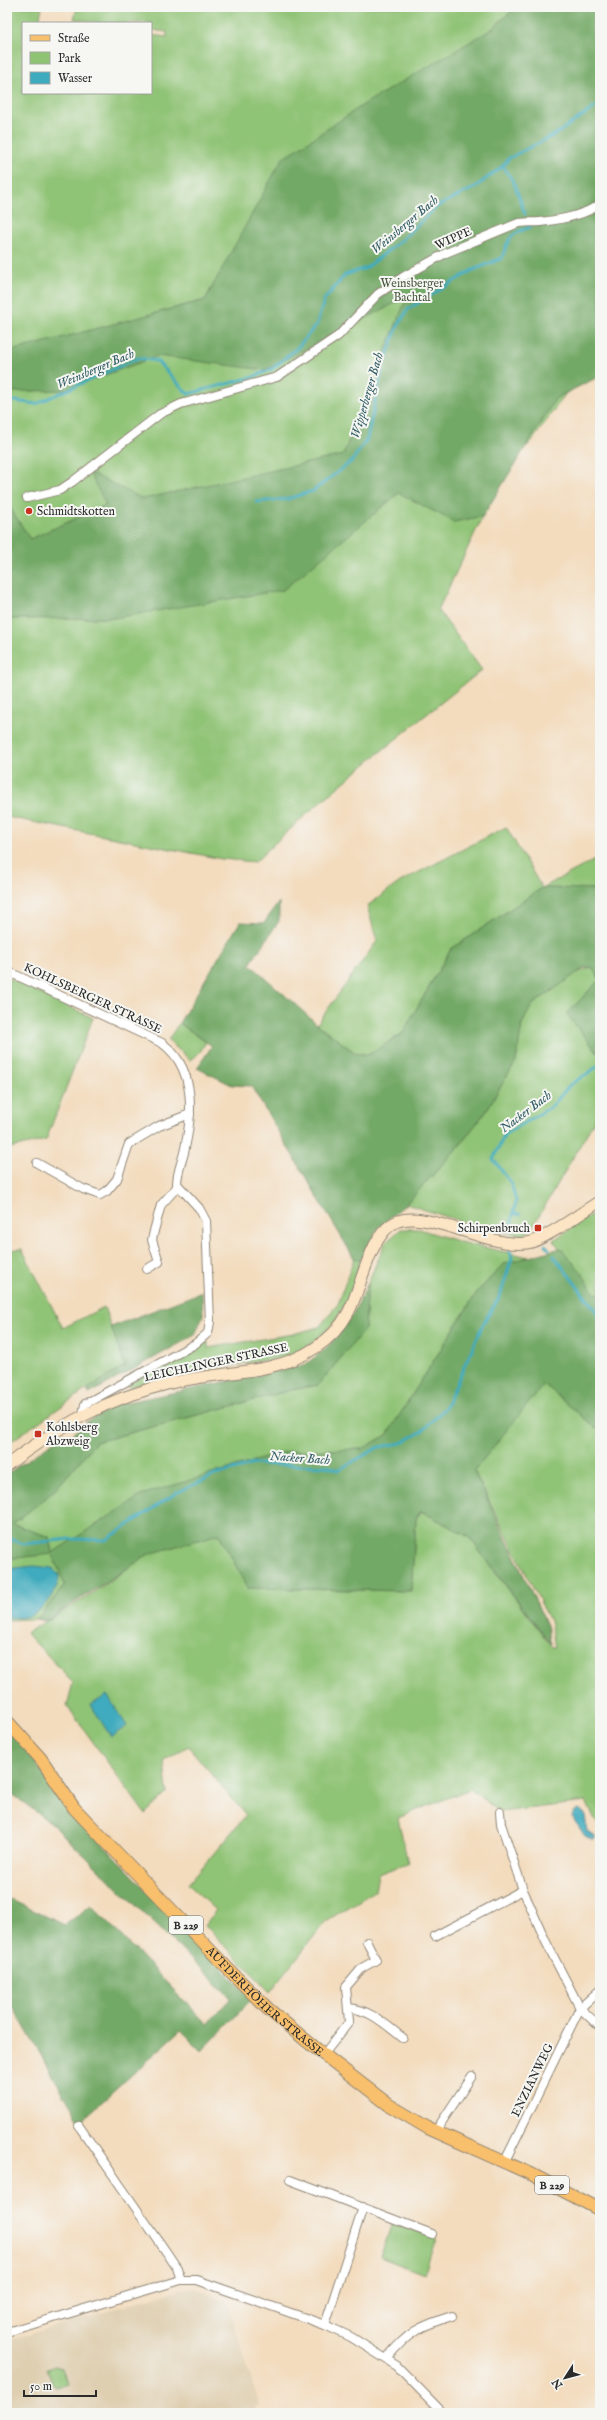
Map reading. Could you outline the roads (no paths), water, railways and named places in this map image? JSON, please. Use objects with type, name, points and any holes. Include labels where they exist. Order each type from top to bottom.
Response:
[{"type":"main road","name":"LEICHLINGER STRASSE","points":[[7,1465],[82,1414],[131,1394],[171,1383],[268,1367],[293,1359],[313,1350],[332,1335],[342,1323],[353,1304],[374,1248],[386,1230],[399,1221],[422,1220],[482,1238],[526,1243],[540,1238],[600,1201]]},
{"type":"main road","name":"AUFDERHÖHER STRASSE","points":[[7,1721],[41,1759],[70,1803],[268,2009],[389,2105],[435,2132],[504,2163],[600,2210]]},
{"type":"street","name":"WIPPE","points":[[27,498],[60,490],[153,420],[173,407],[276,377],[338,336],[382,291],[432,260],[525,221],[539,222],[583,212],[600,204]]},
{"type":"street","name":"KOHLSBERGER STRASSE","points":[[7,971],[167,1046],[176,1055],[186,1076],[190,1114],[178,1186]]},
{"type":"street","points":[[37,1163],[83,1189],[97,1195],[103,1194],[117,1179],[129,1144],[159,1126],[190,1114]]},
{"type":"street","points":[[82,1414],[85,1404],[195,1344],[208,1333],[210,1322],[206,1221],[199,1208],[178,1186],[161,1205],[152,1240],[159,1262],[147,1269]]},
{"type":"street","points":[[500,1812],[501,1824],[523,1890],[546,1942],[580,2008],[600,2027]]},
{"type":"street","points":[[435,1936],[523,1890]]},
{"type":"street","points":[[324,2054],[348,2025],[349,2008],[346,1987],[362,1968],[376,1960],[367,1942]]},
{"type":"street","name":"ENZIANWEG","points":[[504,2163],[580,2008],[600,1990]]},
{"type":"street","points":[[349,2008],[363,2009],[403,2038]]},
{"type":"street","points":[[435,2132],[472,2076]]},
{"type":"street","points":[[79,2126],[177,2268],[181,2280]]},
{"type":"street","points":[[290,2180],[432,2234]]},
{"type":"street","points":[[325,2325],[364,2207]]},
{"type":"street","points":[[7,2332],[181,2280],[197,2280],[325,2325],[386,2358],[412,2379],[443,2413]]},
{"type":"street","points":[[386,2358],[414,2330],[431,2322],[452,2316]]},
{"type":"water","points":[[34,1566],[52,1568],[59,1575],[53,1593],[45,1605],[29,1616],[18,1618],[7,1617],[7,1569]]},
{"type":"water","points":[[107,1695],[127,1726],[111,1737],[91,1705]]},
{"type":"water","points":[[579,1809],[585,1814],[587,1832],[595,1837],[593,1840],[585,1836],[572,1817],[574,1812]]},
{"type":"waterway","name":"Weinsberger Bach","points":[[7,400],[36,404],[138,358],[157,361],[188,394],[253,377],[272,369],[298,347],[317,324],[324,300],[345,275],[366,268],[403,239],[436,207],[474,188],[503,166],[509,158],[556,134],[595,107],[600,107]]},
{"type":"waterway","name":"Wipperberger Bach","points":[[503,166],[514,183],[525,214]]},
{"type":"waterway","name":"Wipperberger Bach","points":[[256,502],[287,499],[313,491],[352,461],[367,439],[382,369],[397,328],[408,309],[471,271],[502,258],[508,241],[518,232],[530,227]]},
{"type":"waterway","name":"Nacker Bach","points":[[510,1231],[516,1201],[511,1183],[493,1159],[505,1134],[551,1107],[570,1085],[600,1065]]},
{"type":"waterway","name":"Nacker Bach","points":[[513,1212],[520,1215]]},
{"type":"waterway","points":[[545,1245],[549,1249]]},
{"type":"waterway","name":"Nacker Bach","points":[[7,1538],[24,1544],[70,1539],[106,1540],[176,1493],[215,1475],[254,1464],[326,1466],[338,1470],[379,1447],[401,1443],[421,1432],[446,1407],[484,1322],[500,1296],[512,1258],[510,1251]]},
{"type":"waterway","points":[[554,1256],[600,1316]]},
{"type":"place","name":"Schmidtskotten","points":[[29,511]]},
{"type":"place","name":"Schirpenbruch","points":[[538,1228]]},
{"type":"place","name":"Kohlsberg Abzweig","points":[[38,1434]]},
{"type":"park label","name":"Weinsberger Bachtal","points":[[412,290]]}]
